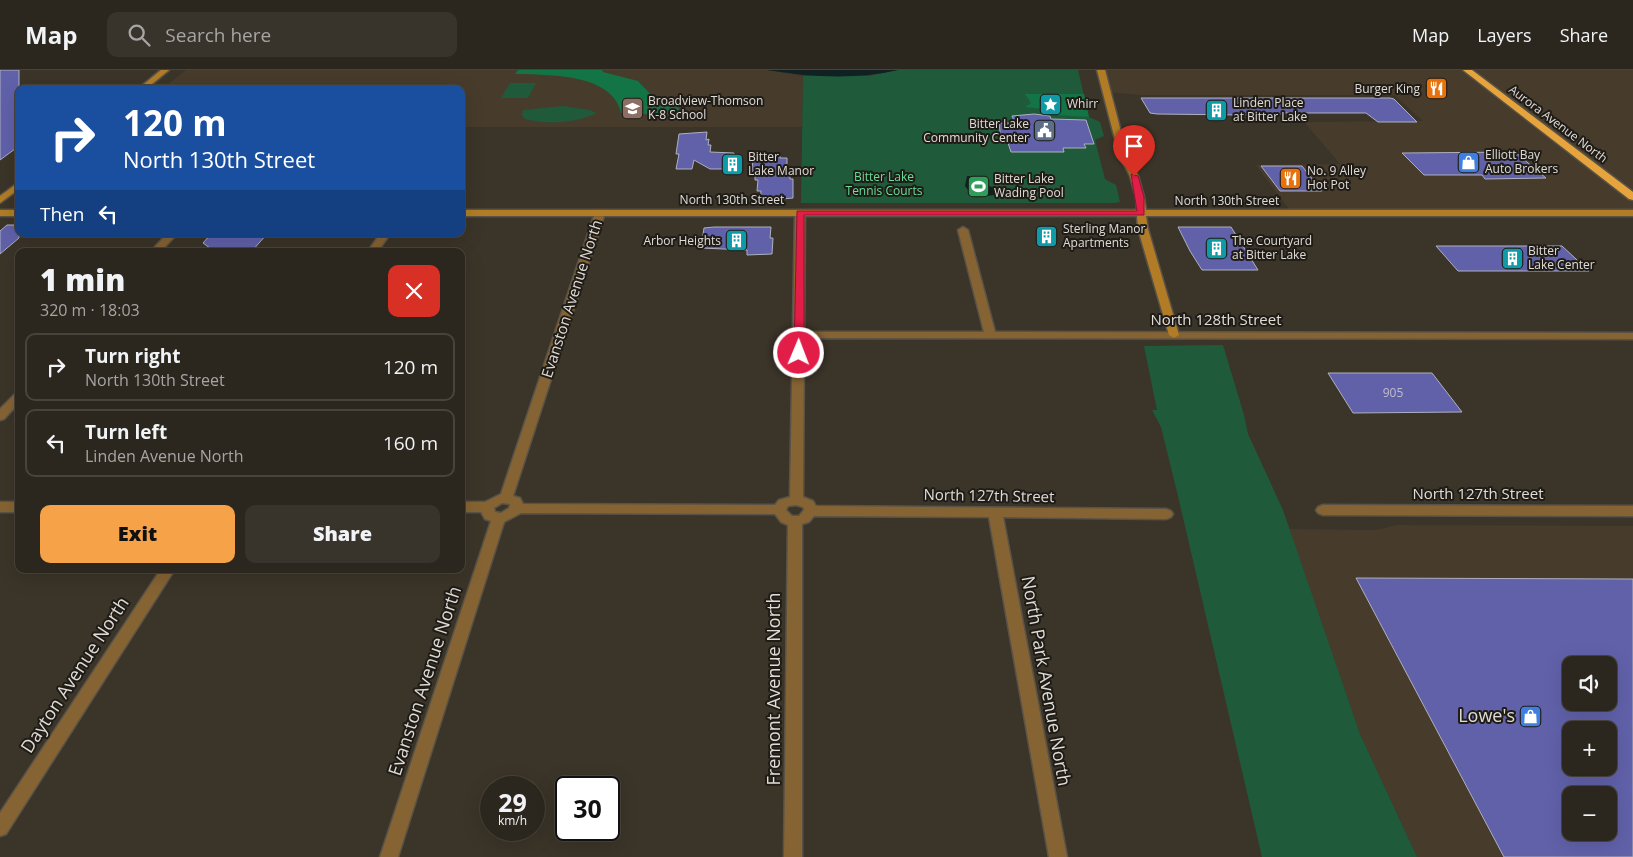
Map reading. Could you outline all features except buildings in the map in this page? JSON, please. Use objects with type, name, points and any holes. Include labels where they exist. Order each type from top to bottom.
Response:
[{"type":"highway","name":"Aurora Avenue North","points":[[1467,70],[1633,197]]},
{"type":"main road","points":[[146,85],[165,70]]},
{"type":"main road","points":[[1101,70],[1123,155],[1134,176],[1140,197],[1144,229],[1174,335]]},
{"type":"main road","points":[[0,200],[15,188]]},
{"type":"main road","points":[[0,213],[15,213]]},
{"type":"main road","name":"North 130th Street","points":[[465,213],[1633,213]]},
{"type":"street","points":[[796,500],[800,335],[800,212]]},
{"type":"street","name":"Evanston Avenue North","points":[[506,498],[600,213]]},
{"type":"street","points":[[963,230],[990,334]]},
{"type":"street","points":[[159,248],[169,237]]},
{"type":"street","points":[[375,248],[383,237]]},
{"type":"street","name":"North 128th Street","points":[[800,335],[1633,336]]},
{"type":"street","points":[[0,416],[15,400]]},
{"type":"street","points":[[493,513],[494,502],[506,498],[515,502],[517,508]]},
{"type":"street","points":[[796,500],[808,504],[811,511],[804,519],[795,521],[782,517],[779,510],[784,503],[796,500]]},
{"type":"street","points":[[0,507],[15,507]]},
{"type":"street","points":[[465,508],[493,513],[512,514],[517,508]]},
{"type":"street","points":[[517,508],[779,510]]},
{"type":"street","name":"North 127th Street","points":[[1323,510],[1633,511]]},
{"type":"street","name":"North 127th Street","points":[[811,511],[1166,514]]},
{"type":"street","name":"North Park Avenue North","points":[[995,512],[1058,857]]},
{"type":"street","name":"Evanston Avenue North","points":[[389,857],[493,513]]},
{"type":"street","name":"Fremont Avenue North","points":[[793,857],[795,521]]},
{"type":"street","name":"Dayton Avenue North","points":[[0,828],[165,573]]},
{"type":"shaded area","name":"Broadview-Thomson K-8 School","points":[[186,70],[767,70],[803,76],[802,127],[465,127],[465,85],[167,85]]},
{"type":"shaded area","points":[[767,70],[898,70],[865,75],[833,76]]},
{"type":"shaded area","points":[[1101,70],[1633,70],[1633,213],[1291,212],[1256,165],[1340,164],[1304,122],[1423,121],[1394,95],[1141,95],[1105,92]]},
{"type":"shaded area","name":"Bitter Lake Wading Pool","points":[[967,176],[980,177],[984,184],[992,187],[996,192],[994,195],[979,197],[972,195],[965,186]]},
{"type":"shaded area","points":[[1397,525],[1633,526],[1633,857],[1417,857],[1360,734],[1289,529],[1376,530]]},
{"type":"green space","points":[[518,70],[602,70],[603,72],[638,81],[654,98],[675,100],[680,112],[662,115],[621,113],[615,100],[606,90],[592,83],[560,76],[515,74]]},
{"type":"green space","name":"Bitter Lake Tennis Courts","points":[[898,70],[1078,70],[1089,117],[1100,122],[1104,136],[1095,140],[1105,179],[1116,185],[1120,202],[801,203],[803,76],[868,76]]},
{"type":"green space","points":[[510,83],[536,83],[528,98],[501,98]]},
{"type":"green space","points":[[1025,94],[1084,94],[1089,117],[1056,115],[1045,109],[1025,107],[1031,103]]},
{"type":"green space","points":[[563,106],[597,113],[580,119],[562,122],[534,121],[525,119],[522,115],[523,110]]},
{"type":"green space","points":[[1223,345],[1248,434],[1283,510],[1360,734],[1417,857],[1262,857],[1178,496],[1161,427],[1152,410],[1157,410],[1144,346]]},
{"type":"place","name":"Burger King","points":[[1436,89]]},
{"type":"place","name":"Whirr","points":[[1051,104]]},
{"type":"place","name":"Broadview-Thomson K-8 School","points":[[632,108]]},
{"type":"place","name":"Linden Place at Bitter Lake","points":[[1217,110]]},
{"type":"place","name":"Bitter Lake Community Center","points":[[1045,131]]},
{"type":"place","name":"Elliott Bay Auto Brokers","points":[[1469,162]]},
{"type":"place","name":"Bitter Lake Manor","points":[[732,164]]},
{"type":"place","name":"No. 9 Alley Hot Pot","points":[[1291,178]]},
{"type":"place","name":"Bitter Lake Wading Pool","points":[[978,186]]},
{"type":"place","name":"Sterling Manor Apartments","points":[[1047,236]]},
{"type":"place","name":"Arbor Heights","points":[[737,241]]},
{"type":"place","name":"The Courtyard at Bitter Lake","points":[[1216,248]]},
{"type":"place","name":"Bitter Lake Center","points":[[1512,258]]},
{"type":"place","name":"Lowe's","points":[[1531,716]]},
{"type":"route","points":[[799,353],[800,212],[1141,213],[1140,197],[1134,176]]}]
